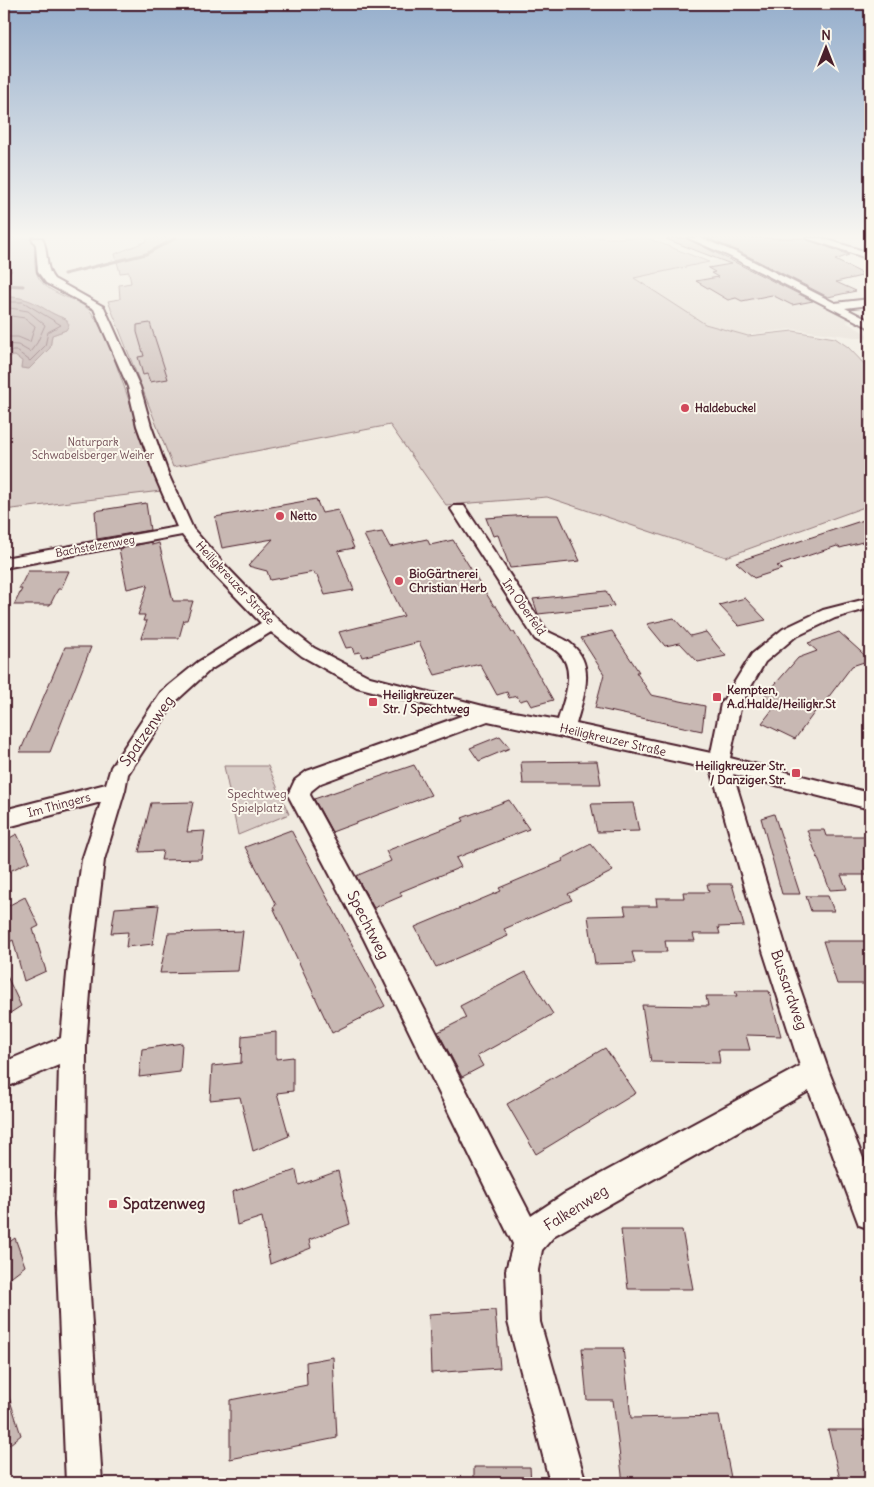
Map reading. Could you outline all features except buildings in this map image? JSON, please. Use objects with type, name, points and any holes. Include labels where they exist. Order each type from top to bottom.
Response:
[{"type":"street","name":"Heiligkreuzer Straße","points":[[99,307],[130,379],[162,476],[186,530],[216,566],[272,624],[308,652],[364,682],[487,714],[719,763],[870,801]]},
{"type":"street","points":[[838,307],[870,325]]},
{"type":"street","name":"Im Oberfeld","points":[[458,509],[541,635],[549,641],[563,646],[573,655],[579,676],[565,729]]},
{"type":"street","name":"Bachstelzenweg","points":[[4,563],[186,530]]},
{"type":"street","points":[[719,763],[731,704],[758,658],[789,633],[829,614],[870,603]]},
{"type":"street","name":"Spatzenweg","points":[[84,1483],[82,1408],[70,1216],[74,1046],[81,953],[93,860],[115,790],[118,773],[168,697],[204,666],[272,624]]},
{"type":"street","name":"Spechtweg","points":[[487,714],[314,777],[302,786],[299,795],[372,931],[454,1098],[529,1243]]},
{"type":"street","name":"Bussardweg","points":[[719,763],[764,914],[816,1072],[870,1214]]},
{"type":"street","name":"Im Thingers","points":[[4,819],[115,790]]},
{"type":"street","points":[[4,1075],[74,1046]]},
{"type":"street","name":"Falkenweg","points":[[568,1483],[524,1322],[522,1270],[529,1243],[544,1224],[575,1205],[816,1072]]},
{"type":"shaded area","points":[[679,307],[829,307],[853,320],[846,322],[870,336],[870,339],[792,329],[744,335],[705,324]]},
{"type":"green space","name":"Naturpark Schwabelsberger Weiher","points":[[42,307],[85,307],[92,313],[115,361],[161,491],[4,510],[4,356],[15,356],[22,361],[50,348],[52,335],[66,330],[66,319]]},
{"type":"green space","points":[[111,307],[679,307],[705,324],[748,336],[793,331],[835,338],[848,347],[870,370],[870,505],[726,557],[547,497],[446,505],[390,425],[173,467]]},
{"type":"green space","name":"Spechtweg Spielplatz","points":[[224,766],[268,766],[289,814],[238,835]]},
{"type":"water","points":[[4,307],[43,307],[66,319],[69,325],[66,330],[52,335],[50,348],[29,369],[21,368],[22,361],[15,356],[4,356]]},
{"type":"place","name":"Haldebuckel","points":[[685,408]]},
{"type":"place","name":"Netto","points":[[280,516]]},
{"type":"place","name":"BioGärtnerei Christian Herb","points":[[399,581]]},
{"type":"place","name":"Kempten, A.d.Halde/Heiligkr.St","points":[[717,697]]},
{"type":"place","name":"Heiligkreuzer Str. / Spechtweg","points":[[373,702]]},
{"type":"place","name":"Heiligkreuzer Str. / Danziger Str.","points":[[796,773]]},
{"type":"place","name":"Spatzenweg","points":[[113,1204]]}]
